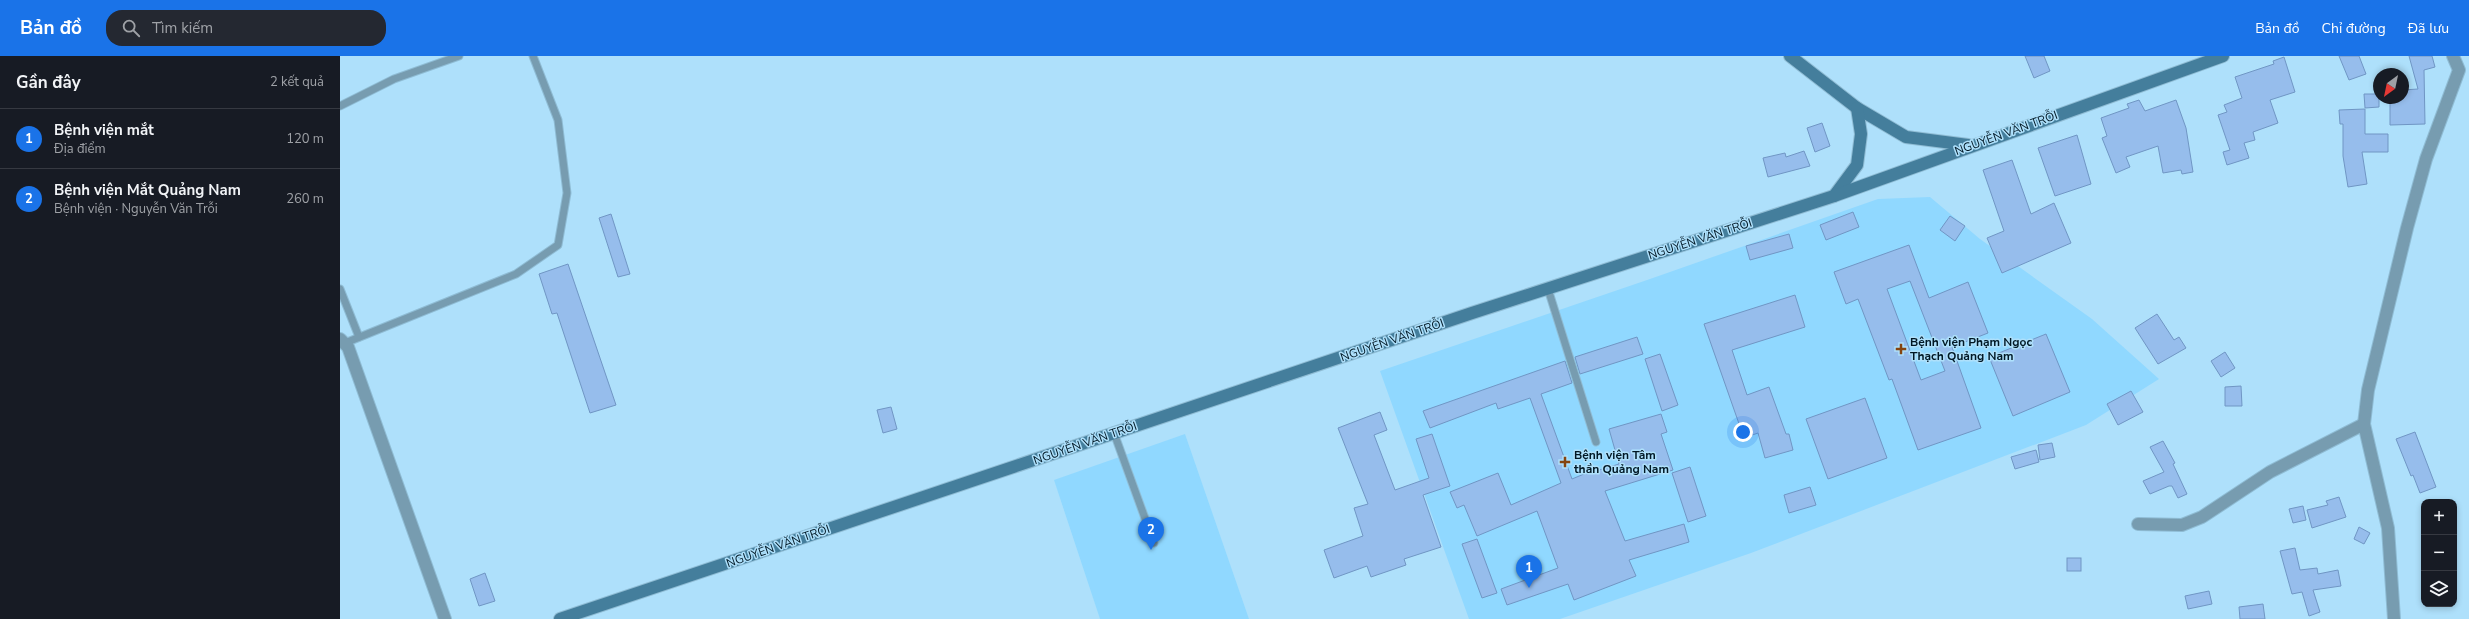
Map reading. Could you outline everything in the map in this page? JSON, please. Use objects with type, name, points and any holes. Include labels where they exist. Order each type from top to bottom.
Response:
[{"type":"street","points":[[1790,56],[1857,108],[1906,137],[1971,146]]},
{"type":"street","name":"NGUYỄN VĂN TRỖI","points":[[560,619],[1114,433],[1834,196],[2223,56]]},
{"type":"street","points":[[2394,619],[2388,528],[2364,424],[2368,390],[2406,228],[2426,159],[2459,70],[2453,56]]},
{"type":"street","points":[[1834,196],[1856,165],[1860,134],[1857,108]]},
{"type":"street","points":[[343,341],[446,619]]},
{"type":"street","points":[[2138,524],[2182,525],[2202,517],[2270,472],[2364,424]]},
{"type":"lane","points":[[340,106],[394,79],[459,56]]},
{"type":"lane","points":[[343,341],[359,337],[516,274],[558,245],[567,193],[558,120],[532,56]]},
{"type":"lane","points":[[340,289],[359,337]]},
{"type":"lane","points":[[1548,289],[1596,442]]},
{"type":"lane","points":[[1114,433],[1154,543]]},
{"type":"shaded area","points":[[1930,197],[1980,239],[2092,319],[2159,379],[2086,425],[1751,553],[1560,619],[1469,619],[1380,371],[1878,199]]},
{"type":"shaded area","points":[[1185,434],[1249,619],[1100,619],[1054,480]]},
{"type":"building","points":[[2025,56],[2044,56],[2050,71],[2034,78]]},
{"type":"building","points":[[2339,56],[2359,56],[2366,74],[2349,80]]},
{"type":"building","points":[[2409,56],[2432,56],[2435,67],[2424,70],[2425,124],[2390,125],[2390,104],[2409,104],[2409,90],[2418,89]]},
{"type":"building","points":[[2284,57],[2295,92],[2270,100],[2278,123],[2253,132],[2255,140],[2244,143],[2249,158],[2227,165],[2223,152],[2230,150],[2218,115],[2227,112],[2224,105],[2242,98],[2235,77],[2274,64],[2273,61]]},
{"type":"building","points":[[2364,94],[2373,94],[2373,104],[2379,104],[2379,107],[2365,108]]},
{"type":"building","points":[[2139,100],[2145,111],[2176,100],[2186,128],[2193,172],[2182,174],[2181,170],[2163,173],[2158,146],[2126,157],[2130,167],[2116,173],[2102,138],[2107,136],[2101,118],[2129,108],[2127,104]]},
{"type":"building","points":[[2365,109],[2365,134],[2388,134],[2388,152],[2362,152],[2367,184],[2348,187],[2343,156],[2343,124],[2340,124],[2339,110]]},
{"type":"building","points":[[1822,123],[1830,146],[1815,152],[1807,128]]},
{"type":"building","points":[[2077,135],[2091,184],[2055,196],[2038,148]]},
{"type":"building","points":[[1804,151],[1810,166],[1768,177],[1763,158],[1785,153],[1786,157]]},
{"type":"building","points":[[2012,160],[2031,214],[2054,203],[2071,243],[2002,273],[1987,238],[2004,231],[1983,170]]},
{"type":"building","points":[[1853,212],[1859,227],[1826,240],[1820,225]]},
{"type":"building","points":[[611,214],[630,274],[618,277],[599,218]]},
{"type":"building","points":[[1950,216],[1965,226],[1955,241],[1940,230]]},
{"type":"building","points":[[1789,234],[1793,248],[1750,260],[1746,246]]},
{"type":"building","points":[[1909,245],[1929,298],[1968,282],[1988,333],[1952,347],[1981,428],[1918,450],[1892,379],[1889,380],[1858,299],[1846,304],[1834,272]],"holes":[[[1910,281],[1945,371],[1921,380],[1887,289]]]},
{"type":"building","points":[[568,264],[616,405],[590,413],[557,313],[552,314],[539,274]]},
{"type":"building","points":[[1795,295],[1805,327],[1732,350],[1747,395],[1769,387],[1786,434],[1789,434],[1793,450],[1765,458],[1758,433],[1744,438],[1704,324]]},
{"type":"building","points":[[2157,314],[2174,340],[2179,337],[2186,348],[2158,364],[2135,328]]},
{"type":"building","points":[[2046,334],[2070,392],[2013,416],[1989,357]]},
{"type":"building","points":[[1637,337],[1643,354],[1580,374],[1575,357]]},
{"type":"building","points":[[2225,352],[2235,368],[2221,377],[2211,361]]},
{"type":"building","points":[[1660,354],[1678,405],[1662,411],[1645,359]]},
{"type":"building","points":[[1565,361],[1572,383],[1541,394],[1572,479],[1596,469],[1596,471],[1619,464],[1609,429],[1661,414],[1667,432],[1661,434],[1673,470],[1605,491],[1625,541],[1684,524],[1689,542],[1629,560],[1636,576],[1574,600],[1568,584],[1507,605],[1501,589],[1558,568],[1537,511],[1477,536],[1464,505],[1457,508],[1450,492],[1498,473],[1511,505],[1561,483],[1530,398],[1498,409],[1496,403],[1430,428],[1423,411]]},
{"type":"building","points":[[2241,386],[2242,406],[2225,406],[2225,387]]},
{"type":"building","points":[[2131,391],[2143,412],[2118,425],[2107,404]]},
{"type":"building","points":[[1865,398],[1887,458],[1828,479],[1806,419]]},
{"type":"building","points":[[891,407],[897,429],[883,433],[877,410]]},
{"type":"building","points":[[1380,412],[1387,430],[1374,435],[1395,490],[1429,478],[1416,439],[1432,434],[1450,486],[1423,495],[1441,547],[1404,559],[1406,565],[1371,577],[1367,566],[1334,578],[1324,550],[1363,536],[1354,508],[1368,504],[1338,428]]},
{"type":"building","points":[[2415,432],[2436,487],[2420,493],[2413,475],[2411,476],[2396,439]]},
{"type":"building","points":[[2163,441],[2175,463],[2173,464],[2187,494],[2178,498],[2172,486],[2150,494],[2143,481],[2164,472],[2150,447]]},
{"type":"building","points":[[2052,443],[2055,457],[2040,460],[2038,445]]},
{"type":"building","points":[[2036,450],[2039,462],[2015,469],[2011,457]]},
{"type":"building","points":[[1690,467],[1706,516],[1688,522],[1672,473]]},
{"type":"building","points":[[1810,487],[1816,505],[1789,513],[1784,495]]},
{"type":"building","points":[[2339,497],[2346,517],[2312,528],[2307,510],[2328,505],[2326,501]]},
{"type":"building","points":[[2303,506],[2306,520],[2293,523],[2289,509]]},
{"type":"building","points":[[2359,527],[2370,533],[2364,544],[2354,539]]},
{"type":"building","points":[[1477,539],[1497,593],[1482,598],[1462,544]]},
{"type":"building","points":[[2295,548],[2300,570],[2317,568],[2318,574],[2338,570],[2341,586],[2313,590],[2320,612],[2309,616],[2302,592],[2292,594],[2280,551]]},
{"type":"building","points":[[2067,558],[2081,558],[2081,571],[2067,571]]},
{"type":"building","points":[[485,573],[495,601],[479,606],[470,579]]},
{"type":"building","points":[[2209,591],[2212,604],[2188,609],[2185,596]]},
{"type":"building","points":[[2263,604],[2265,619],[2240,619],[2239,607]]},
{"type":"place","name":"Bệnh viện Phạm Ngọc Thạch Quảng Nam","points":[[1901,349]]},
{"type":"place","name":"Bệnh viện Tâm thần Quảng Nam","points":[[1565,462]]},
{"type":"place","name":"Bệnh viện Mắt Quảng Nam","points":[[1151,550]]},
{"type":"place","name":"Bệnh viện mắt","points":[[1529,588]]}]
